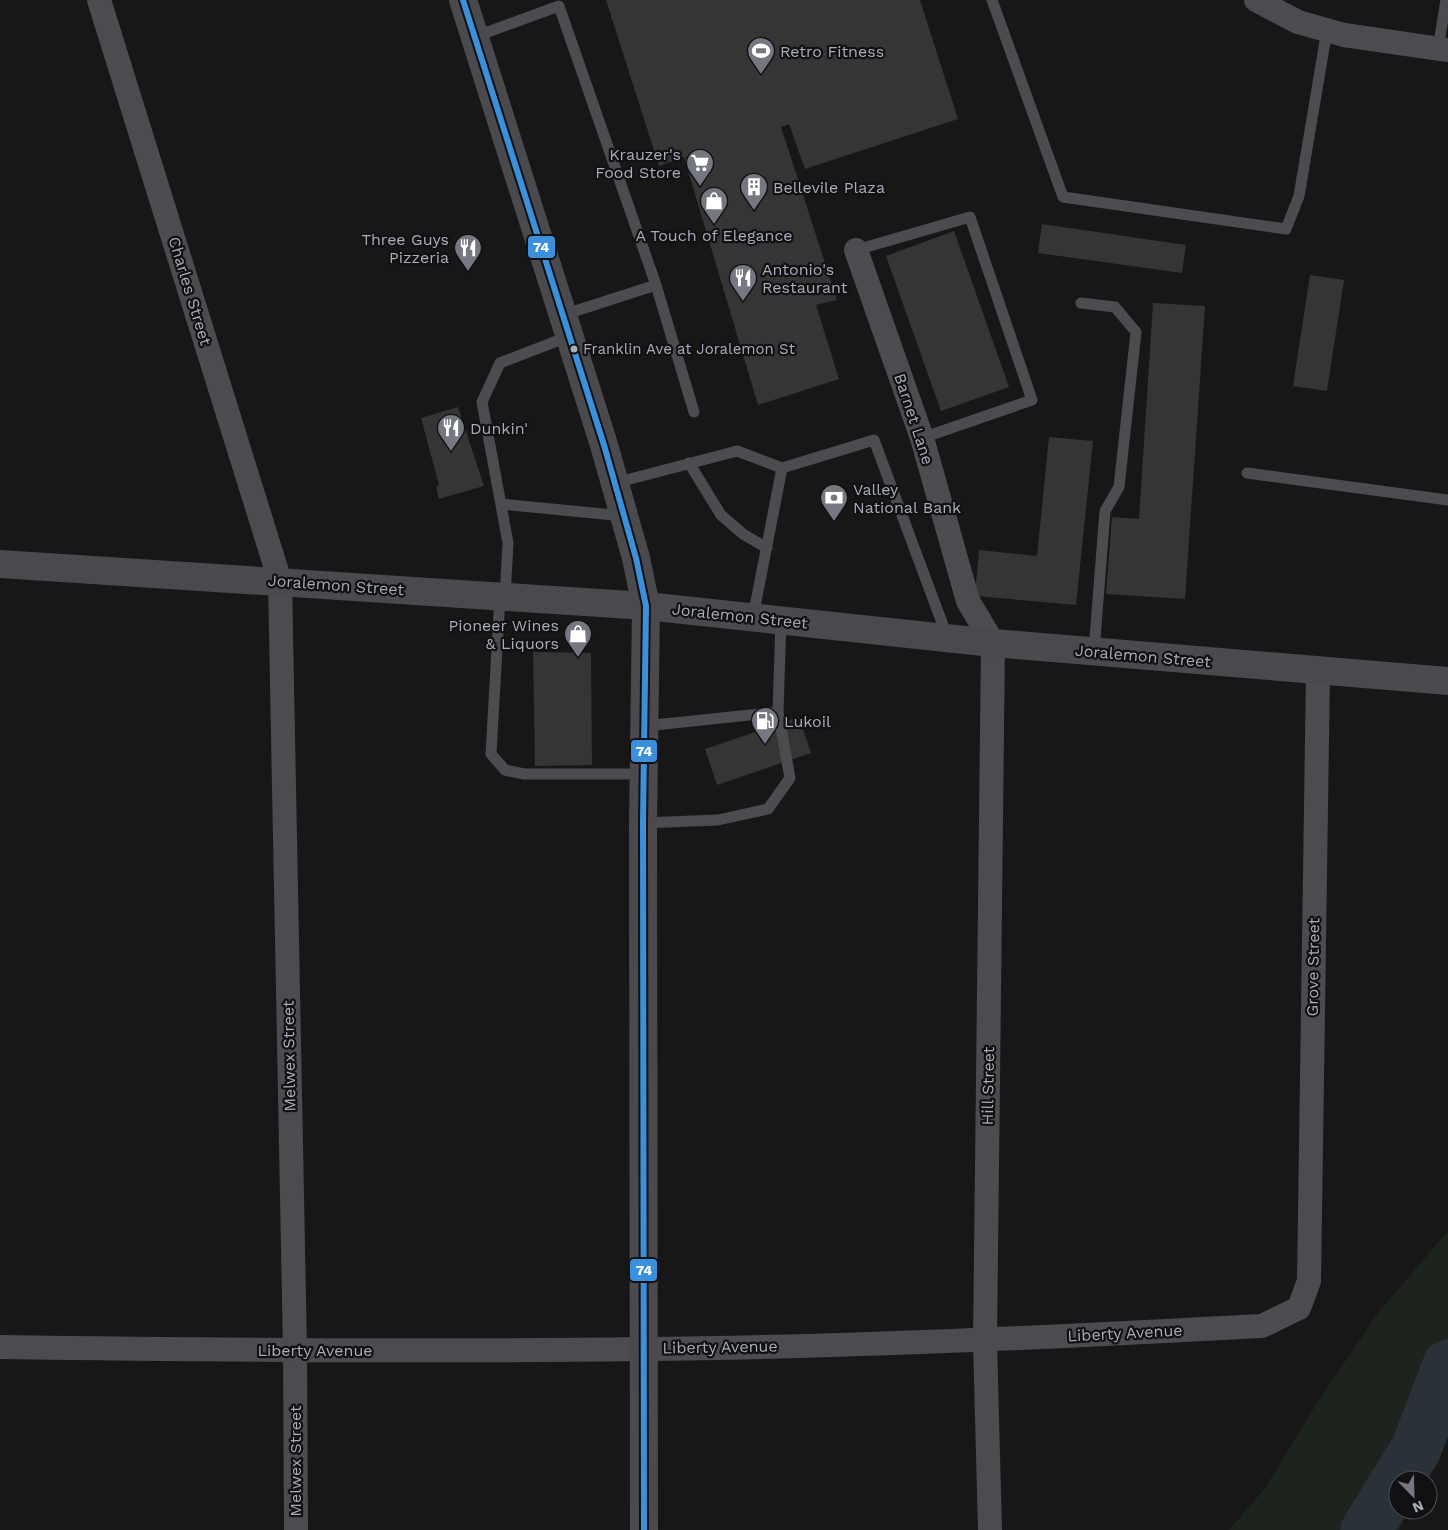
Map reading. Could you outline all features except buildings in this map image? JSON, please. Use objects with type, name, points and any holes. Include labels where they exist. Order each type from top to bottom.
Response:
[{"type":"main road","points":[[463,0],[615,483],[636,558],[646,606],[643,822],[644,1530]]},
{"type":"main road","name":"Joralemon Street","points":[[0,564],[646,606],[994,643],[1448,682]]},
{"type":"street","name":"Charles Street","points":[[99,0],[280,581]]},
{"type":"street","points":[[1256,0],[1298,22],[1344,35],[1443,50]]},
{"type":"street","name":"Barnet Lane","points":[[856,250],[922,438],[968,601],[994,643]]},
{"type":"street","name":"Melwex Street","points":[[280,581],[295,1350],[296,1530]]},
{"type":"street","name":"Hill Street","points":[[990,1530],[985,1340],[994,643]]},
{"type":"street","name":"Grove Street","points":[[1309,1262],[1318,671]]},
{"type":"street","name":"Liberty Avenue","points":[[0,1348],[295,1350],[643,1349],[985,1340],[1262,1326],[1299,1308],[1310,1281],[1309,1262]]},
{"type":"lane","points":[[992,0],[1063,197],[1286,229],[1299,196],[1327,30]]},
{"type":"lane","points":[[1443,50],[1446,0]]},
{"type":"lane","points":[[474,37],[558,3],[656,285],[694,412]]},
{"type":"lane","points":[[856,250],[970,217],[1032,400],[922,438]]},
{"type":"lane","points":[[644,774],[524,774],[505,770],[491,754],[502,596],[508,543],[482,402],[500,363],[566,325],[656,285]]},
{"type":"lane","points":[[1081,303],[1115,307],[1136,332],[1119,487],[1105,511],[1094,652]]},
{"type":"lane","points":[[615,483],[737,451],[782,468],[874,440],[948,638]]},
{"type":"lane","points":[[689,463],[721,515],[743,534],[767,548]]},
{"type":"lane","points":[[753,618],[782,468]]},
{"type":"lane","points":[[1246,473],[1448,500]]},
{"type":"lane","points":[[501,504],[624,516]]},
{"type":"lane","points":[[643,822],[718,820],[768,809],[790,778],[778,712],[781,620]]},
{"type":"lane","points":[[644,726],[778,712]]},
{"type":"shaded area","points":[[1448,1231],[1448,1434],[1430,1470],[1388,1470],[1388,1520],[1404,1520],[1399,1530],[1229,1530],[1265,1488],[1319,1400],[1378,1313]]},
{"type":"waterway","points":[[1366,1530],[1416,1449],[1448,1365]]},
{"type":"transit line","name":"74","points":[[463,0],[604,445],[636,558],[646,606],[643,823],[644,1530]]},
{"type":"place","name":"Retro Fitness","points":[[761,75]]},
{"type":"place","name":"Krauzer's Food Store","points":[[700,187]]},
{"type":"place","name":"Bellevile Plaza","points":[[754,211]]},
{"type":"place","name":"A Touch of Elegance","points":[[714,225]]},
{"type":"place","name":"Three Guys Pizzeria","points":[[468,272]]},
{"type":"place","name":"Antonio's Restaurant","points":[[743,302]]},
{"type":"place","name":"Franklin Ave at Joralemon St","points":[[574,349]]},
{"type":"place","name":"Dunkin'","points":[[451,452]]},
{"type":"place","name":"Valley National Bank","points":[[834,522]]},
{"type":"place","name":"Pioneer Wines & Liquors","points":[[578,658]]},
{"type":"place","name":"Lukoil","points":[[765,745]]}]
